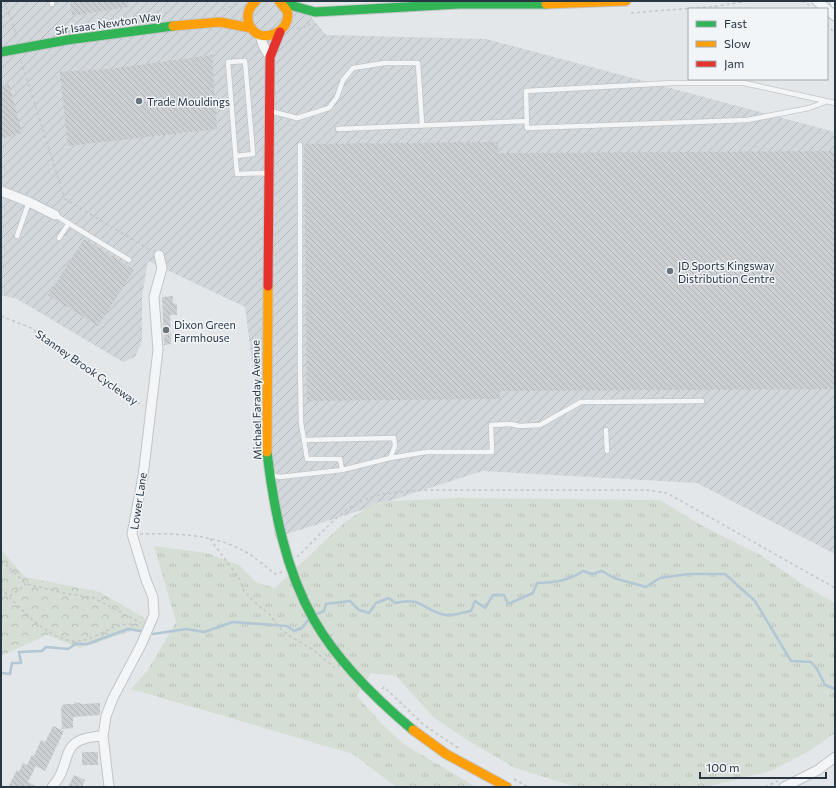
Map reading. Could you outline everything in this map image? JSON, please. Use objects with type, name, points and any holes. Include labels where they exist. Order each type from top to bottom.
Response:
[{"type":"main road","points":[[280,2],[316,12],[458,4],[578,4],[626,1]]},
{"type":"main road","points":[[270,57],[287,14],[280,2]]},
{"type":"main road","points":[[253,3],[247,16],[251,28],[260,35],[270,37],[282,29],[316,12]]},
{"type":"main road","name":"Sir Isaac Newton Way","points":[[220,22],[253,3]]},
{"type":"main road","name":"Sir Isaac Newton Way","points":[[1,52],[118,33],[220,22],[251,28]]},
{"type":"main road","name":"Michael Faraday Avenue","points":[[270,57],[270,175],[266,444],[269,475],[278,521],[290,564],[315,622],[348,666],[377,698],[398,718],[439,749],[507,787]]},
{"type":"street","points":[[817,1],[825,8]]},
{"type":"street","points":[[260,35],[270,57]]},
{"type":"street","points":[[1,191],[29,202],[55,215]]},
{"type":"street","name":"Lower Lane","points":[[109,787],[103,736],[106,716],[112,698],[149,629],[154,615],[153,597],[146,580],[132,534],[142,476],[158,350],[154,297],[162,268],[159,255]]},
{"type":"street","points":[[52,787],[58,779],[69,750],[74,744],[87,737],[103,736]]},
{"type":"street","points":[[784,787],[818,770],[835,756]]},
{"type":"lane","points":[[236,156],[253,154],[245,61],[228,62],[237,174],[263,173],[270,175]]},
{"type":"lane","points":[[270,112],[296,118],[329,108],[337,97],[343,80],[353,68],[385,63],[418,63],[422,124]]},
{"type":"lane","points":[[825,102],[809,108],[747,120],[527,128],[526,91],[672,84],[744,83],[835,103]]},
{"type":"lane","points":[[338,129],[422,124],[527,121]]},
{"type":"lane","points":[[300,144],[301,423],[307,459],[340,458],[342,470]]},
{"type":"lane","points":[[17,236],[29,202]]},
{"type":"lane","points":[[55,215],[129,260]]},
{"type":"lane","points":[[59,238],[69,223]]},
{"type":"lane","points":[[269,475],[280,477],[342,470],[390,458],[426,452],[492,452],[491,425],[511,424],[519,426],[540,426],[581,402],[702,401]]},
{"type":"lane","points":[[606,430],[607,451]]},
{"type":"lane","points":[[304,440],[394,438],[395,446],[390,458]]},
{"type":"path","points":[[4,1],[14,27],[16,39]]},
{"type":"path","points":[[233,6],[241,1]]},
{"type":"path","points":[[828,25],[835,34]]},
{"type":"path","points":[[21,59],[65,199],[159,255]]},
{"type":"path","name":"Stanney Brook Cycleway","points":[[1,316],[31,328],[84,363],[137,403],[150,409]]},
{"type":"path","points":[[132,534],[184,534],[220,540],[246,553],[275,574],[282,572],[349,508],[368,498],[389,493],[421,490],[648,490],[667,493],[835,588]]},
{"type":"path","points":[[210,538],[239,578],[244,591],[276,622],[279,627]]},
{"type":"path","points":[[1,560],[26,584],[94,598],[138,621],[149,629]]},
{"type":"path","points":[[9,597],[26,584]]},
{"type":"path","points":[[1,588],[32,619],[50,632],[73,641],[85,640],[111,627],[131,623],[149,629]]},
{"type":"path","points":[[384,687],[424,725],[460,750]]},
{"type":"path","points":[[507,776],[528,787]]},
{"type":"shaded area","points":[[1,1],[298,1],[326,35],[486,39],[835,132],[835,554],[697,483],[482,471],[275,538],[245,307],[148,261],[142,296],[142,341],[135,357],[123,362],[17,299],[1,295]]},
{"type":"green space","points":[[453,498],[660,500],[701,525],[762,556],[802,584],[835,603],[835,733],[809,751],[771,771],[707,787],[576,787],[515,768],[469,741],[433,717],[396,676],[371,673],[357,696],[383,725],[405,745],[476,787],[396,787],[353,754],[131,689],[148,670],[176,622],[154,546],[207,553],[239,565],[256,582],[275,588],[344,523],[375,502]]},
{"type":"green space","points":[[1,550],[25,577],[100,592],[148,620],[146,631],[138,629],[80,648],[47,635],[1,656]]},
{"type":"building","points":[[70,1],[127,1],[128,7],[72,16]]},
{"type":"building","name":"Trade Mouldings","points":[[212,55],[217,129],[68,146],[60,72],[109,69]]},
{"type":"building","points":[[9,84],[22,133],[1,139],[1,87]]},
{"type":"building","name":"JD Sports Kingsway Distribution Centre","points":[[498,142],[498,153],[835,151],[835,389],[500,391],[500,399],[307,401],[304,144]]},
{"type":"building","points":[[84,239],[134,270],[98,326],[48,295]]},
{"type":"building","name":"Dixon Green Farmhouse","points":[[173,296],[173,303],[177,304],[177,315],[170,315],[171,344],[164,345],[162,297]]},
{"type":"building","points":[[75,702],[83,704],[100,703],[100,715],[73,717],[73,728],[62,729],[61,708],[64,704],[74,704]]},
{"type":"building","points":[[53,726],[64,731],[45,771],[36,766],[28,782],[38,787],[8,787],[17,770],[19,772],[23,763],[27,765],[32,755],[34,756],[41,740],[45,742]]},
{"type":"building","points":[[82,752],[98,752],[98,765],[82,765]]},
{"type":"building","points":[[74,775],[85,780],[82,787],[68,787]]},
{"type":"waterway","points":[[315,615],[324,611],[326,604],[350,601],[359,610],[369,613],[376,603],[389,598],[395,603],[412,601],[438,613],[449,615],[471,611],[475,601],[485,608],[493,595],[504,595],[508,604],[533,593],[537,583],[561,581],[583,571],[592,574],[602,571],[614,578],[646,587],[660,578],[689,574],[725,574],[755,601],[791,661],[811,662],[817,669],[825,685],[835,689]]},
{"type":"waterway","points":[[153,634],[186,629],[204,632],[233,622],[287,626],[294,631],[302,628],[309,619]]},
{"type":"waterway","points":[[1,673],[10,674],[12,663],[21,663],[19,652],[42,651],[46,647],[68,649],[76,644],[87,644],[128,629],[141,631]]},
{"type":"traffic: fast","points":[[282,3],[315,12],[459,4],[546,4]]},
{"type":"traffic: fast","points":[[1,52],[67,40],[173,26]]},
{"type":"traffic: fast","points":[[267,452],[273,496],[282,539],[295,580],[304,601],[314,620],[334,651],[372,693],[413,730]]},
{"type":"traffic: slow","points":[[256,1],[249,11],[249,24],[254,31],[260,35],[267,36],[280,30],[285,25],[288,18],[287,11],[279,1]]},
{"type":"traffic: slow","points":[[546,4],[626,1]]},
{"type":"traffic: slow","points":[[173,26],[220,22],[251,28]]},
{"type":"traffic: slow","points":[[267,452],[268,286]]},
{"type":"traffic: slow","points":[[413,730],[446,754],[507,787]]},
{"type":"traffic: jam","points":[[268,286],[270,57],[280,32]]},
{"type":"place","name":"Trade Mouldings","points":[[139,101]]},
{"type":"place","name":"JD Sports Kingsway Distribution Centre","points":[[670,271]]},
{"type":"place","name":"Dixon Green Farmhouse","points":[[166,330]]}]
